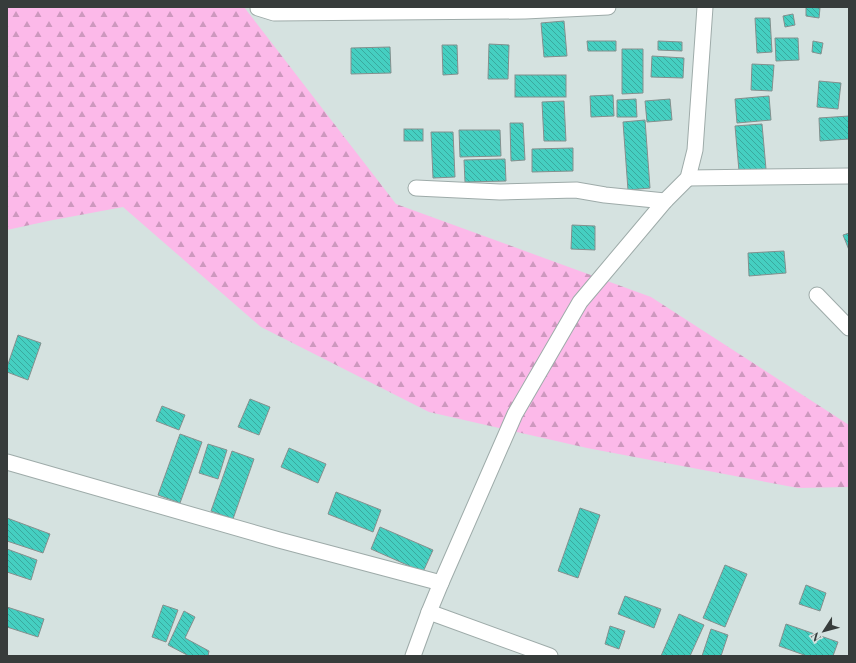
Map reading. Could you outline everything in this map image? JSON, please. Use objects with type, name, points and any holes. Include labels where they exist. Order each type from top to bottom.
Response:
[{"type":"street","points":[[258,7],[274,14],[525,11],[608,7]]},
{"type":"street","points":[[413,656],[441,583],[515,414],[580,302],[665,201],[688,178],[696,150],[705,7]]},
{"type":"street","points":[[688,178],[849,176]]},
{"type":"street","points":[[416,188],[500,192],[576,190],[605,195],[665,201]]},
{"type":"street","points":[[817,296],[849,328]]},
{"type":"street","points":[[7,462],[279,540],[441,583]]},
{"type":"street","points":[[429,612],[550,656]]},
{"type":"green space","points":[[7,7],[244,7],[396,204],[651,297],[849,425],[849,487],[798,488],[587,448],[429,412],[261,327],[123,207],[7,230]]},
{"type":"building","points":[[806,7],[820,8],[819,18],[806,16]]},
{"type":"building","points":[[793,14],[795,25],[785,27],[783,16]]},
{"type":"building","points":[[755,18],[770,18],[772,52],[757,53]]},
{"type":"building","points":[[564,21],[567,56],[544,57],[541,23]]},
{"type":"building","points":[[775,38],[798,38],[799,60],[776,61]]},
{"type":"building","points":[[587,41],[616,41],[616,51],[588,51]]},
{"type":"building","points":[[658,41],[682,42],[682,51],[658,50]]},
{"type":"building","points":[[813,41],[823,43],[821,54],[812,52]]},
{"type":"building","points":[[489,44],[509,45],[508,79],[488,79]]},
{"type":"building","points":[[442,45],[457,45],[458,74],[443,75]]},
{"type":"building","points":[[390,47],[391,73],[351,74],[351,48]]},
{"type":"building","points":[[622,49],[643,49],[643,93],[622,94]]},
{"type":"building","points":[[652,56],[684,58],[683,78],[651,77]]},
{"type":"building","points":[[752,64],[774,65],[772,91],[751,90]]},
{"type":"building","points":[[515,75],[566,75],[566,97],[515,97]]},
{"type":"building","points":[[819,81],[841,83],[838,109],[817,107]]},
{"type":"building","points":[[613,95],[614,116],[591,117],[590,96]]},
{"type":"building","points":[[769,96],[771,120],[737,123],[735,99]]},
{"type":"building","points":[[636,99],[637,117],[617,117],[617,100]]},
{"type":"building","points":[[670,99],[672,120],[647,122],[645,101]]},
{"type":"building","points":[[564,101],[566,141],[544,141],[542,102]]},
{"type":"building","points":[[849,116],[849,139],[820,141],[819,118]]},
{"type":"building","points":[[645,120],[650,188],[628,190],[623,122]]},
{"type":"building","points":[[510,123],[523,123],[525,160],[511,161]]},
{"type":"building","points":[[762,124],[766,169],[739,171],[735,126]]},
{"type":"building","points":[[404,129],[423,129],[423,141],[404,141]]},
{"type":"building","points":[[459,130],[500,130],[501,156],[460,157]]},
{"type":"building","points":[[431,132],[453,132],[455,177],[433,178]]},
{"type":"building","points":[[573,148],[573,171],[532,172],[532,149]]},
{"type":"building","points":[[505,159],[506,181],[465,182],[464,160]]},
{"type":"building","points":[[572,225],[595,226],[595,250],[571,249]]},
{"type":"building","points":[[849,233],[849,250],[843,235]]},
{"type":"building","points":[[784,251],[786,273],[749,276],[748,253]]},
{"type":"building","points":[[18,335],[41,343],[28,380],[7,372],[7,367]]},
{"type":"building","points":[[250,399],[270,407],[259,435],[238,427]]},
{"type":"building","points":[[162,406],[185,415],[179,430],[156,421]]},
{"type":"building","points":[[180,434],[202,442],[180,503],[158,495]]},
{"type":"building","points":[[208,444],[227,450],[218,479],[199,473]]},
{"type":"building","points":[[289,448],[326,464],[318,483],[281,467]]},
{"type":"building","points":[[232,451],[254,459],[233,519],[211,511]]},
{"type":"building","points":[[336,492],[381,510],[373,532],[328,514]]},
{"type":"building","points":[[580,508],[600,515],[578,578],[558,571]]},
{"type":"building","points":[[7,518],[50,534],[43,553],[7,541]]},
{"type":"building","points":[[380,527],[433,550],[423,572],[371,549]]},
{"type":"building","points":[[7,549],[37,560],[31,580],[7,572]]},
{"type":"building","points":[[725,565],[747,574],[725,627],[703,618]]},
{"type":"building","points":[[806,585],[826,593],[820,611],[799,604]]},
{"type":"building","points":[[625,596],[661,609],[654,628],[618,614]]},
{"type":"building","points":[[163,605],[178,610],[166,642],[152,637]]},
{"type":"building","points":[[7,607],[44,619],[38,637],[7,627]]},
{"type":"building","points":[[184,611],[195,617],[185,638],[209,651],[208,656],[189,656],[168,645]]},
{"type":"building","points":[[679,614],[704,625],[690,656],[661,656]]},
{"type":"building","points":[[786,624],[838,642],[833,656],[807,656],[779,646]]},
{"type":"building","points":[[610,626],[625,631],[619,649],[605,644]]},
{"type":"building","points":[[711,629],[728,635],[721,656],[702,656]]}]
